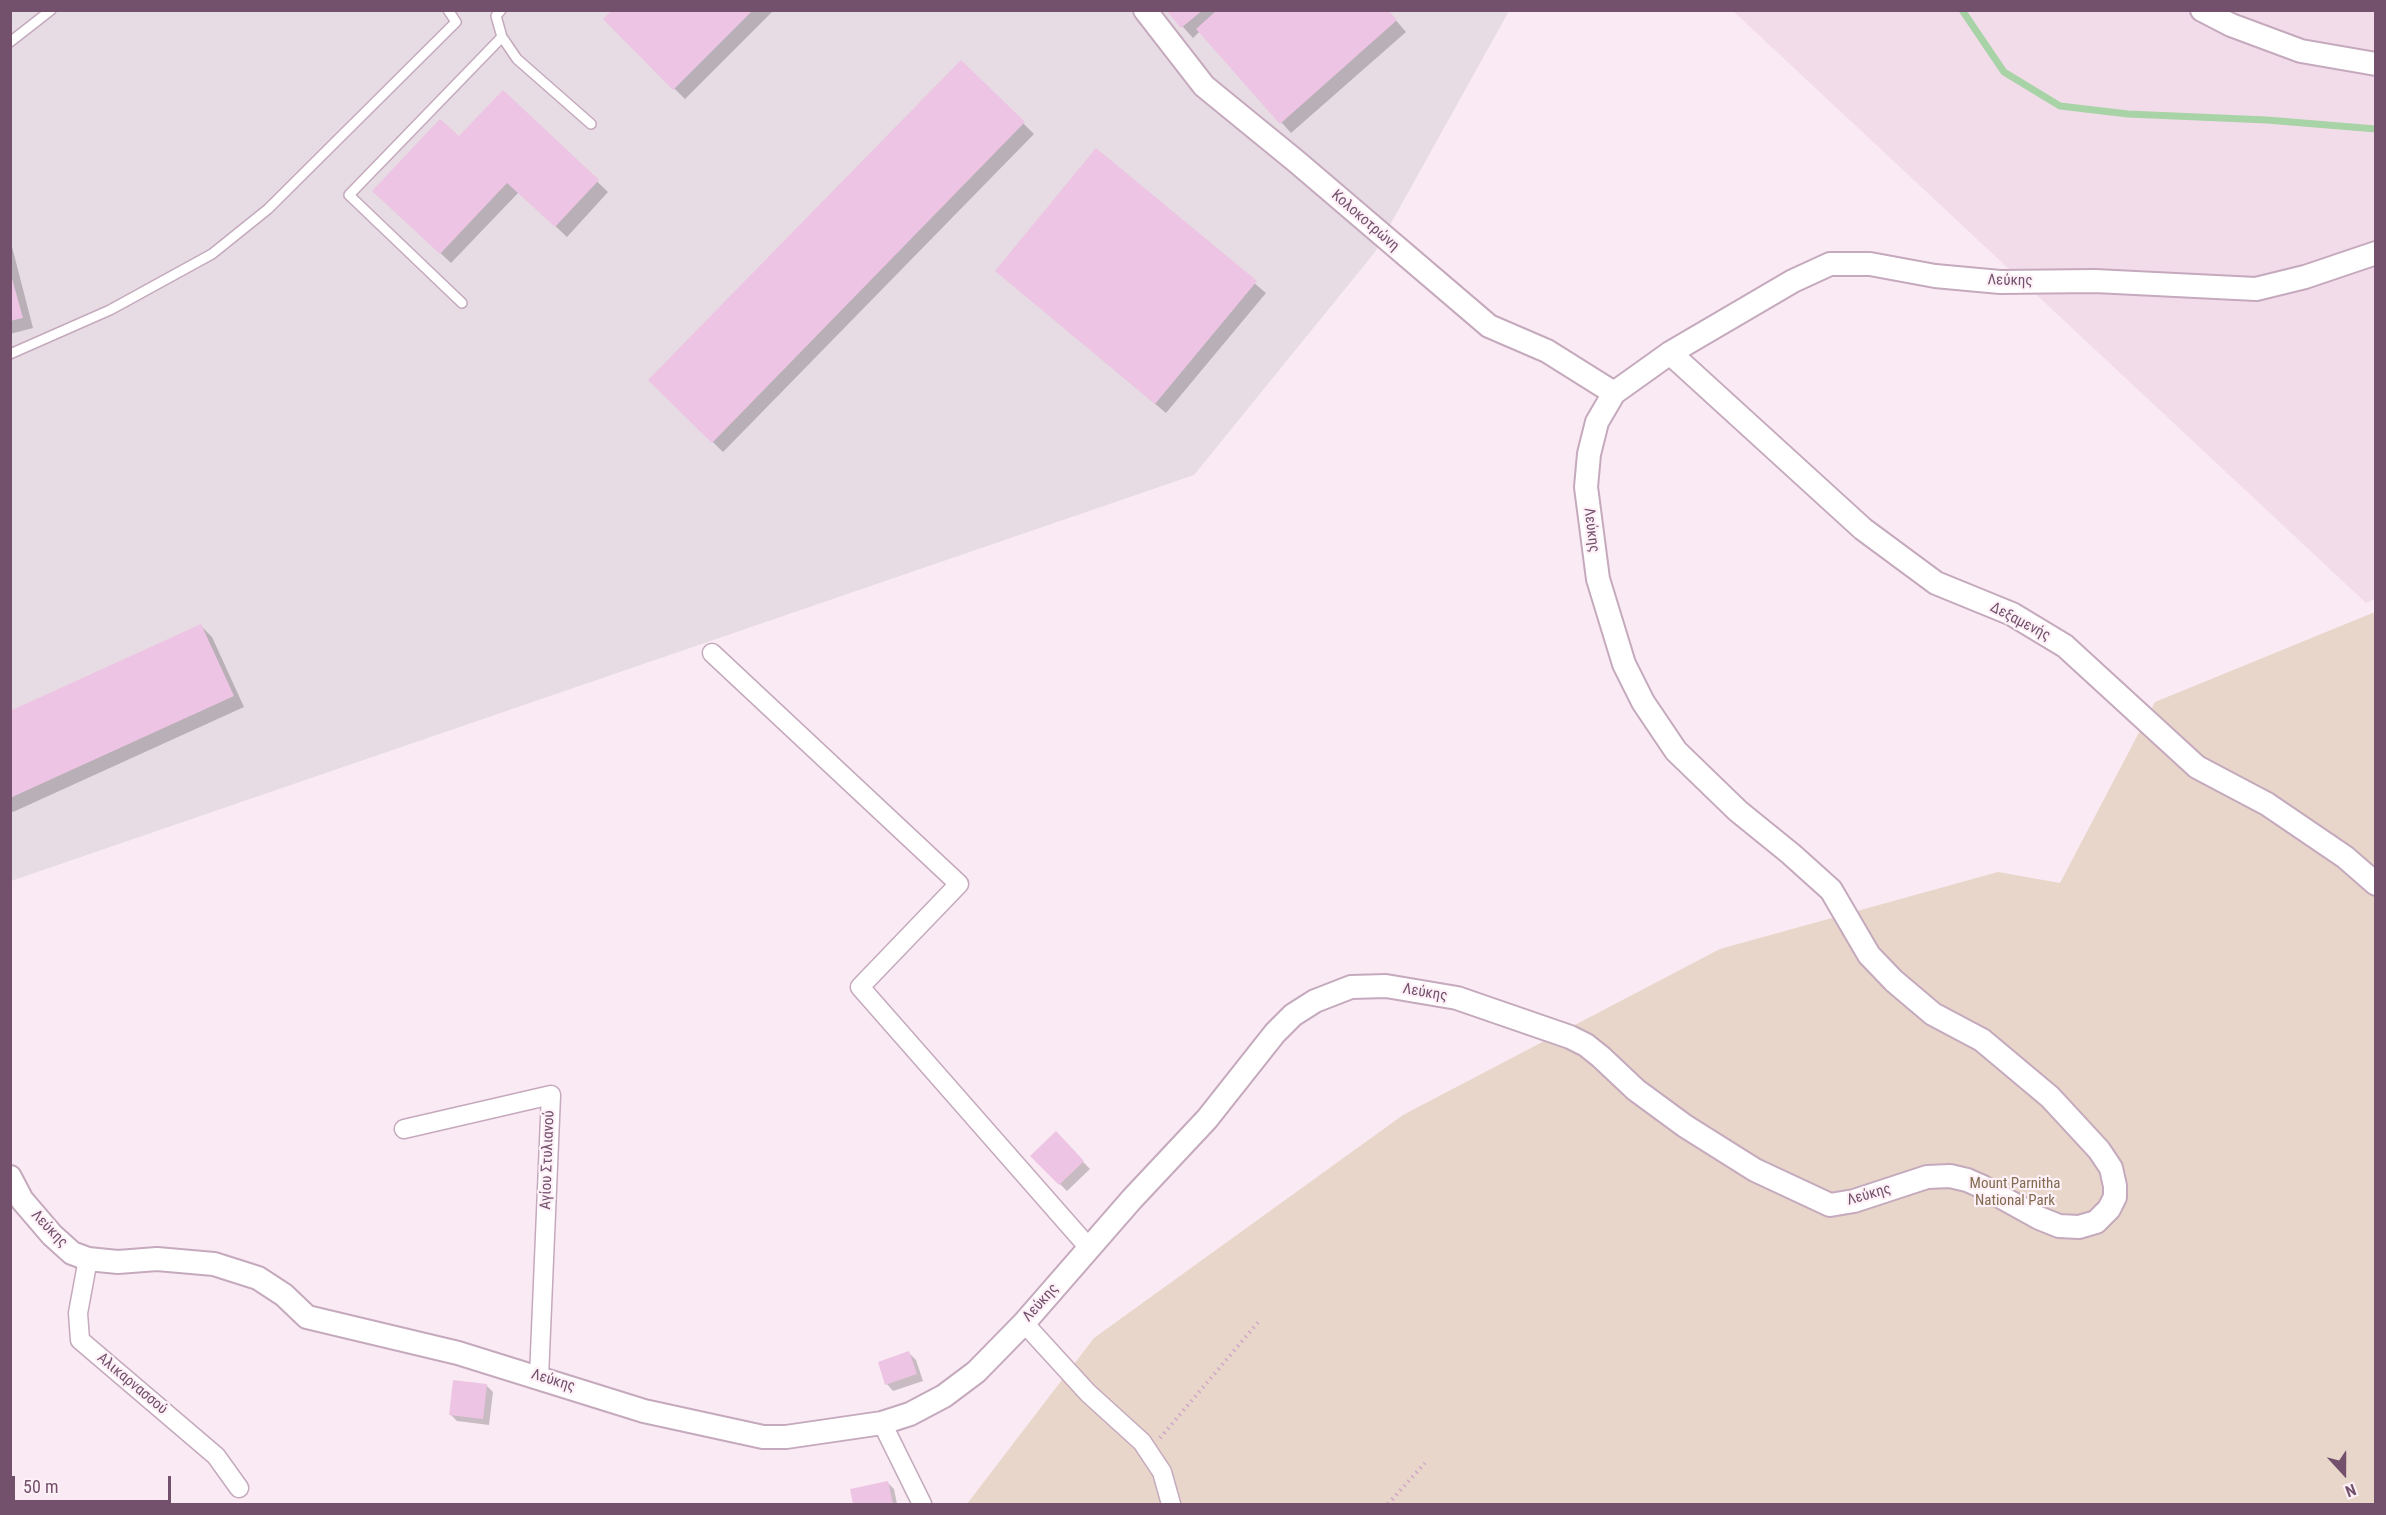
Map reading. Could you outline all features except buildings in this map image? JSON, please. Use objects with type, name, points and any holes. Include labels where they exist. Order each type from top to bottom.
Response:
[{"type":"street","name":"Κολοκοτρώνη","points":[[1145,10],[1204,86],[1489,326],[1547,351],[1614,393]]},
{"type":"street","points":[[2202,10],[2230,26],[2301,51],[2376,64]]},
{"type":"street","name":"Λεύκης","points":[[10,1178],[22,1200],[52,1235],[72,1253],[88,1259],[118,1262],[157,1259],[214,1263],[258,1278],[284,1295],[307,1317],[409,1340],[539,1377],[644,1411],[763,1437],[814,1434],[882,1423],[910,1414],[944,1396],[976,1372],[1024,1323],[1132,1199],[1207,1119],[1275,1033],[1293,1015],[1315,1001],[1351,987],[1386,986],[1457,998],[1570,1037],[1586,1045],[1636,1090],[1685,1126],[1755,1170],[1830,1205],[1854,1201],[1927,1177],[1950,1176],[1983,1187],[2039,1218],[2059,1226],[2079,1227],[2096,1222],[2109,1209],[2115,1197],[2111,1168],[2099,1149],[2050,1097],[1982,1040],[1933,1014],[1894,981],[1869,955],[1831,890],[1738,811],[1676,751],[1643,702],[1624,664],[1598,579],[1586,487],[1597,422],[1614,393],[1670,352],[1793,281],[1830,264],[1870,264],[1935,276],[1989,282],[2095,281],[2256,289],[2305,277],[2376,253]]},
{"type":"street","name":"Δεξαμενής","points":[[1670,352],[1863,529],[1936,583],[2012,614],[2065,646],[2196,767],[2267,804],[2345,857],[2376,884]]},
{"type":"street","points":[[712,653],[959,884],[860,987],[1090,1249]]},
{"type":"street","name":"Αγίου Στυλιανού","points":[[404,1129],[551,1095],[539,1377]]},
{"type":"street","name":"Αλικαρνασσού","points":[[88,1259],[78,1313],[80,1340],[216,1456],[239,1488]]},
{"type":"street","points":[[1024,1323],[1088,1394],[1142,1442],[1162,1472],[1171,1504]]},
{"type":"street","points":[[882,1423],[922,1504]]},
{"type":"lane","points":[[10,42],[51,10]]},
{"type":"lane","points":[[10,354],[110,310],[212,254],[267,209],[456,22],[447,10]]},
{"type":"lane","points":[[501,10],[496,16],[502,37],[517,59],[591,124]]},
{"type":"lane","points":[[462,303],[349,195],[502,37]]},
{"type":"path","points":[[1149,1451],[1260,1320]]},
{"type":"path","points":[[1388,1504],[1425,1463]]},
{"type":"shaded area","points":[[10,11],[1509,11],[1375,252],[1194,475],[11,881]]},
{"type":"shaded area","points":[[1733,11],[2375,11],[2375,599],[2366,603]]},
{"type":"green space","name":"Mount Parnitha National Park","points":[[2375,612],[2375,1504],[967,1504],[1094,1338],[1403,1115],[1720,949],[1998,872],[2060,883],[2155,702]]},
{"type":"waterway","points":[[1962,10],[2004,72],[2060,106],[2128,114],[2267,120],[2376,129]]}]
